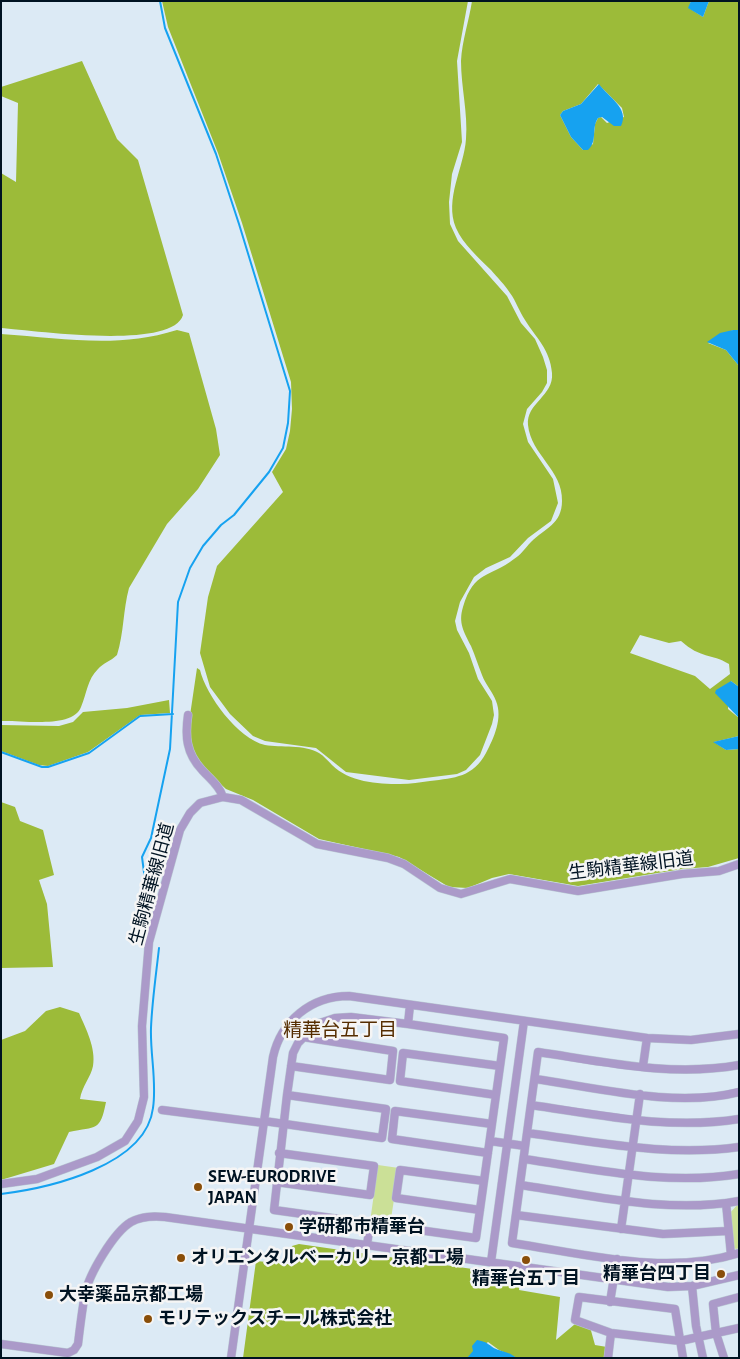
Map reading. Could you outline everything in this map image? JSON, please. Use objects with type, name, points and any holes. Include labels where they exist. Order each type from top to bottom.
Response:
[{"type":"street","points":[[188,715],[186,734],[189,750],[200,769],[219,787],[223,797]]},
{"type":"street","name":"生駒精華線旧道","points":[[1,1184],[37,1179],[97,1157],[120,1145],[134,1130],[143,1105],[142,1026],[152,928],[182,825],[200,804],[223,797],[251,804],[324,846],[397,861],[448,892],[469,893],[510,879],[529,881],[568,891],[607,888],[682,874],[718,871],[739,864]]},
{"type":"street","points":[[232,1358],[275,1048],[284,1030],[299,1013],[318,1002],[342,996],[647,1038],[692,1040],[739,1034]]},
{"type":"street","points":[[408,1024],[410,1005]]},
{"type":"street","points":[[351,1017],[504,1038],[476,1238],[274,1210],[282,1124],[293,1052],[303,1037],[317,1024],[335,1018],[351,1017]]},
{"type":"street","points":[[491,1262],[524,1021]]},
{"type":"street","points":[[291,1066],[390,1080],[393,1051],[303,1037]]},
{"type":"street","points":[[643,1066],[647,1038]]},
{"type":"street","points":[[726,1203],[728,1231],[735,1254],[677,1263],[616,1259],[512,1243],[538,1052],[688,1070],[739,1065]]},
{"type":"street","points":[[496,1095],[400,1082],[403,1053],[500,1066]]},
{"type":"street","points":[[535,1079],[640,1094],[696,1097],[739,1092]]},
{"type":"street","points":[[621,1229],[640,1094]]},
{"type":"street","points":[[287,1095],[386,1109],[382,1138]]},
{"type":"street","points":[[531,1105],[636,1121],[686,1124],[739,1120]]},
{"type":"street","points":[[162,1110],[282,1124],[488,1153]]},
{"type":"street","points":[[392,1139],[395,1111],[492,1124]]},
{"type":"street","points":[[528,1133],[632,1147],[686,1151],[739,1146]]},
{"type":"street","points":[[490,1141],[526,1146]]},
{"type":"street","points":[[276,1182],[370,1194],[374,1166],[279,1153]]},
{"type":"street","points":[[524,1159],[629,1174],[692,1178],[739,1174]]},
{"type":"street","points":[[480,1210],[396,1198],[400,1170],[484,1182]]},
{"type":"street","points":[[520,1185],[666,1205],[739,1201]]},
{"type":"street","points":[[516,1215],[621,1229],[679,1234],[728,1231]]},
{"type":"street","points":[[1,1344],[68,1352],[74,1350],[78,1344],[85,1294],[90,1280],[116,1237],[132,1222],[155,1216],[668,1287],[692,1286],[739,1275]]},
{"type":"street","points":[[367,1245],[370,1224]]},
{"type":"street","points":[[610,1302],[616,1259]]},
{"type":"street","points":[[692,1286],[698,1338],[703,1358]]},
{"type":"street","points":[[683,1358],[680,1341],[675,1309],[578,1297],[576,1320],[611,1333],[680,1341],[739,1328]]},
{"type":"street","points":[[724,1358],[716,1334],[713,1304],[739,1297]]},
{"type":"street","points":[[608,1358],[611,1333]]},
{"type":"green space","points":[[162,1],[468,1],[457,61],[462,142],[452,174],[449,202],[450,224],[458,241],[507,296],[521,323],[535,339],[543,357],[547,370],[547,383],[542,392],[527,409],[523,424],[528,442],[553,479],[558,503],[551,521],[528,538],[510,557],[486,568],[474,577],[460,602],[455,621],[457,630],[469,653],[478,679],[492,701],[494,715],[480,755],[466,770],[457,774],[409,780],[346,772],[316,748],[265,741],[253,736],[230,714],[210,687],[200,653],[208,597],[217,566],[283,492],[272,472],[286,449],[290,431],[292,409],[291,382],[242,223],[218,153],[168,27]]},
{"type":"green space","points":[[472,1],[691,1],[689,8],[703,17],[709,1],[739,1],[739,330],[733,330],[708,343],[726,350],[739,366],[739,687],[731,681],[728,709],[739,718],[739,736],[714,742],[726,750],[739,749],[739,858],[708,867],[682,869],[578,886],[509,874],[492,878],[468,888],[449,887],[399,857],[319,839],[253,800],[226,789],[201,766],[194,756],[188,729],[197,668],[200,670],[203,680],[216,703],[244,734],[265,745],[300,747],[313,750],[323,756],[339,771],[364,781],[404,784],[447,779],[462,775],[469,772],[481,761],[495,734],[499,714],[498,708],[495,698],[483,678],[462,627],[463,607],[467,595],[478,581],[516,557],[552,525],[559,515],[562,501],[558,480],[530,436],[528,425],[531,411],[549,388],[552,373],[548,357],[542,344],[525,320],[508,290],[463,240],[456,228],[453,217],[453,195],[465,150],[466,139],[461,61]],"holes":[[[598,84],[622,108],[624,117],[607,123],[601,117],[598,118],[595,124],[593,144],[583,150],[571,137],[560,115],[563,111],[581,104]],[[640,635],[669,643],[681,641],[694,651],[729,664],[730,674],[710,689],[695,676],[630,653]]]},
{"type":"green space","points":[[82,61],[117,139],[138,160],[183,315],[173,326],[154,332],[99,336],[1,328],[1,173],[16,182],[18,103],[1,96],[1,87]]},
{"type":"green space","points":[[177,330],[189,333],[216,429],[220,455],[198,489],[167,524],[129,588],[117,655],[94,673],[81,707],[76,714],[57,721],[1,721],[1,334],[68,340],[111,341],[154,336]]},
{"type":"green space","points":[[169,700],[170,713],[140,715],[88,752],[48,766],[39,765],[1,751],[1,725],[59,726],[73,722],[83,712],[127,708]]},
{"type":"green space","points":[[1,802],[15,807],[20,821],[43,830],[54,875],[39,880],[47,904],[53,967],[1,968]]},
{"type":"green space","points":[[60,1007],[79,1013],[87,1032],[94,1059],[80,1099],[106,1102],[102,1118],[96,1126],[69,1132],[54,1164],[1,1180],[1,1040],[25,1031],[46,1011]]},
{"type":"green space","points":[[378,1165],[399,1168],[390,1225],[370,1222]]},
{"type":"green space","points":[[739,1203],[739,1248],[736,1249],[732,1247],[729,1214]]},
{"type":"green space","points":[[299,1244],[521,1276],[519,1290],[560,1297],[556,1340],[575,1324],[590,1327],[595,1345],[607,1347],[606,1358],[517,1358],[499,1350],[488,1342],[467,1358],[243,1358],[256,1261],[288,1264],[292,1246]]},
{"type":"water","points":[[691,1],[709,1],[703,17],[688,8]]},
{"type":"water","points":[[599,84],[617,103],[623,114],[623,120],[621,126],[614,126],[602,117],[598,118],[593,143],[588,150],[583,150],[571,137],[560,115],[563,111],[581,104]]},
{"type":"water","points":[[739,330],[739,366],[726,350],[707,342],[720,333]]},
{"type":"water","points":[[731,681],[739,687],[739,718],[715,693],[716,690]]},
{"type":"water","points":[[739,736],[739,749],[726,750],[713,742]]},
{"type":"water","points":[[477,1340],[517,1358],[467,1358],[473,1351],[472,1346]]},
{"type":"waterway","points":[[153,906],[145,880],[142,857],[151,838],[170,749],[178,602],[190,568],[203,546],[221,525],[234,515],[269,472],[283,448],[288,423],[290,391],[216,154],[165,28],[160,1]]},
{"type":"waterway","points":[[1,752],[42,767],[48,767],[89,753],[140,716],[173,714]]},
{"type":"waterway","points":[[1,1194],[44,1186],[92,1170],[114,1159],[133,1145],[146,1128],[153,1108],[154,1098],[151,1028],[159,948]]},
{"type":"place","name":"SEW-EURODRIVE JAPAN","points":[[198,1187]]},
{"type":"place","name":"学研都市精華台","points":[[289,1227]]},
{"type":"place","name":"オリエンタルベーカリー 京都工場","points":[[181,1258]]},
{"type":"place","name":"精華台五丁目","points":[[526,1260]]},
{"type":"place","name":"精華台四丁目","points":[[721,1274]]},
{"type":"place","name":"大幸薬品京都工場","points":[[49,1295]]},
{"type":"place","name":"モリテックスチール株式会社","points":[[148,1319]]},
{"type":"district","name":"精華台五丁目","points":[[340,1030]]}]
